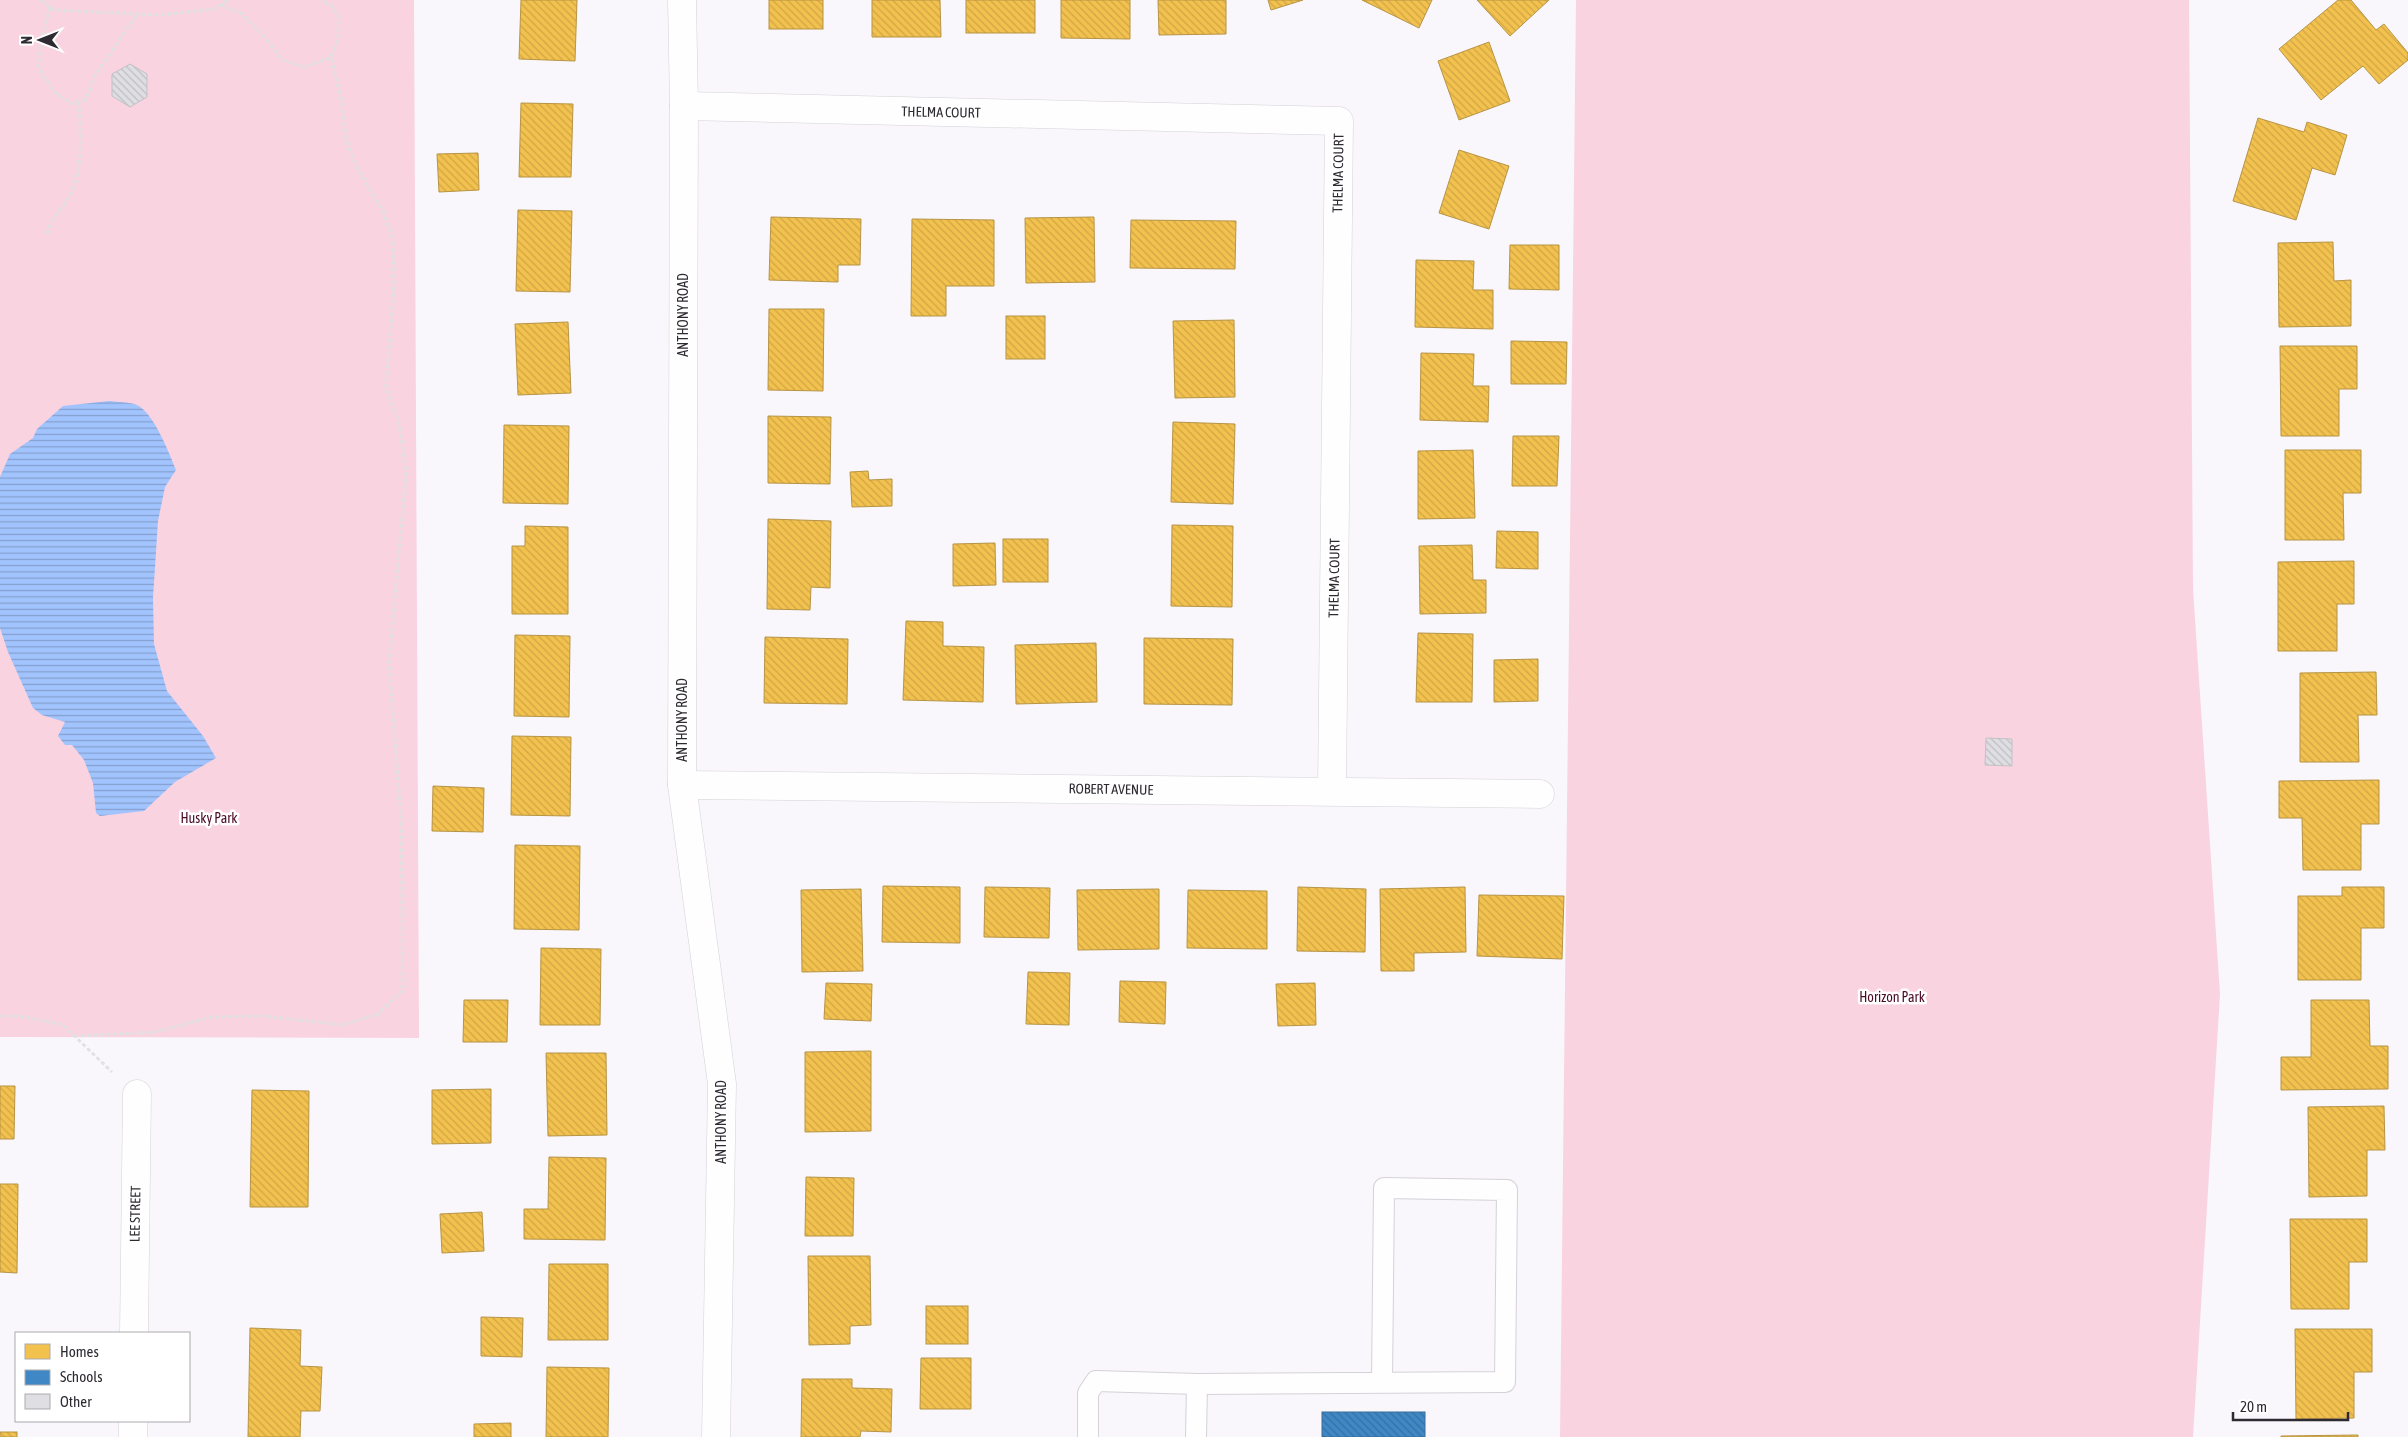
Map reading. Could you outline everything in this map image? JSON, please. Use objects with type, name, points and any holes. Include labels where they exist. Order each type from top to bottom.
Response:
[{"type":"street","name":"ANTHONY ROAD","points":[[682,0],[684,106],[682,785],[722,1084],[716,1437]]},
{"type":"street","name":"THELMA COURT","points":[[684,106],[1339,121],[1332,791]]},
{"type":"street","name":"ROBERT AVENUE","points":[[682,785],[1540,794]]},
{"type":"street","name":"LEE STREET","points":[[134,1332],[137,1094]]},
{"type":"street","points":[[133,1422],[133,1437]]},
{"type":"lane","points":[[1088,1437],[1088,1393],[1096,1381],[1197,1384],[1505,1382],[1506,1190],[1384,1188],[1382,1382]]},
{"type":"lane","points":[[1196,1437],[1197,1384]]},
{"type":"path","points":[[41,0],[54,10],[161,15],[214,9],[228,0]]},
{"type":"path","points":[[74,1036],[155,1032],[211,1017],[262,1016],[342,1025],[378,1014],[403,990],[401,817],[389,664],[406,474],[398,423],[386,387],[394,284],[393,240],[383,211],[356,166],[346,139],[342,102],[331,57],[338,39],[339,17],[330,6],[321,0]]},
{"type":"path","points":[[220,5],[242,14],[265,37],[282,60],[304,67],[331,57]]},
{"type":"path","points":[[50,7],[42,38],[38,68],[54,92],[73,104],[86,99],[95,76],[137,14]]},
{"type":"path","points":[[47,234],[53,217],[63,208],[71,193],[79,169],[79,102]]},
{"type":"path","points":[[0,1016],[20,1016],[63,1025],[137,1094]]},
{"type":"green space","name":"Husky Park","points":[[0,0],[414,0],[419,1038],[0,1037]]},
{"type":"green space","name":"Horizon Park","points":[[1576,0],[2189,0],[2193,589],[2220,994],[2193,1437],[1560,1437]]},
{"type":"water","points":[[109,401],[134,404],[143,409],[160,434],[176,470],[165,487],[158,521],[153,598],[154,644],[167,691],[203,736],[216,758],[175,782],[144,811],[100,816],[96,813],[93,783],[84,760],[72,745],[65,745],[58,736],[65,722],[42,715],[33,708],[8,652],[0,628],[0,477],[10,454],[33,438],[37,429],[63,406]]},
{"type":"building: Homes","points":[[521,0],[577,0],[575,61],[519,59]]},
{"type":"building: Homes","points":[[769,0],[823,0],[823,29],[769,29]]},
{"type":"building: Homes","points":[[872,0],[940,0],[941,37],[872,37]]},
{"type":"building: Homes","points":[[966,0],[1035,0],[1035,33],[966,33]]},
{"type":"building: Homes","points":[[1061,0],[1130,0],[1130,39],[1061,38]]},
{"type":"building: Homes","points":[[1158,0],[1226,0],[1226,34],[1159,35]]},
{"type":"building: Homes","points":[[1268,0],[1303,0],[1271,10]]},
{"type":"building: Homes","points":[[1362,0],[1432,0],[1419,28]]},
{"type":"building: Homes","points":[[1477,0],[1549,0],[1510,36]]},
{"type":"building: Homes","points":[[2338,0],[2351,0],[2376,30],[2384,24],[2408,53],[2408,60],[2379,84],[2363,66],[2321,100],[2279,49]]},
{"type":"building: Homes","points":[[1489,42],[1510,101],[1459,120],[1438,61]]},
{"type":"building: Homes","points":[[521,103],[573,104],[571,177],[519,177]]},
{"type":"building: Homes","points":[[2258,118],[2304,132],[2307,122],[2347,135],[2335,175],[2312,168],[2296,220],[2233,201]]},
{"type":"building: Homes","points":[[1459,150],[1509,166],[1489,229],[1439,213]]},
{"type":"building: Homes","points":[[478,153],[479,190],[439,192],[437,154]]},
{"type":"building: Homes","points":[[518,210],[572,211],[570,292],[516,291]]},
{"type":"building: Homes","points":[[771,217],[861,219],[860,265],[838,265],[838,282],[769,280]]},
{"type":"building: Homes","points":[[1094,217],[1095,282],[1026,283],[1025,218]]},
{"type":"building: Homes","points":[[912,219],[994,220],[994,286],[946,286],[946,316],[911,316]]},
{"type":"building: Homes","points":[[1131,220],[1236,221],[1235,269],[1130,268]]},
{"type":"building: Homes","points":[[2333,242],[2334,281],[2351,280],[2351,326],[2279,327],[2278,243]]},
{"type":"building: Homes","points":[[1510,245],[1559,245],[1559,290],[1509,289]]},
{"type":"building: Homes","points":[[1416,260],[1474,261],[1473,290],[1493,290],[1493,329],[1415,327]]},
{"type":"building: Homes","points":[[769,309],[824,309],[823,391],[768,390]]},
{"type":"building: Homes","points":[[1006,316],[1045,316],[1045,359],[1006,359]]},
{"type":"building: Homes","points":[[1234,320],[1235,397],[1175,398],[1173,321]]},
{"type":"building: Homes","points":[[568,322],[571,393],[518,395],[515,324]]},
{"type":"building: Homes","points":[[1511,341],[1567,342],[1566,384],[1511,384]]},
{"type":"building: Homes","points":[[2280,346],[2357,346],[2357,389],[2339,389],[2339,436],[2281,436]]},
{"type":"building: Homes","points":[[1421,353],[1474,354],[1473,386],[1489,386],[1488,422],[1420,420]]},
{"type":"building: Homes","points":[[768,416],[831,417],[830,484],[768,483]]},
{"type":"building: Homes","points":[[1173,422],[1235,424],[1233,504],[1171,502]]},
{"type":"building: Homes","points":[[504,425],[569,426],[568,504],[503,503]]},
{"type":"building: Homes","points":[[1513,436],[1559,436],[1557,486],[1512,486]]},
{"type":"building: Homes","points":[[1473,450],[1475,518],[1418,519],[1418,451]]},
{"type":"building: Homes","points":[[2285,450],[2361,450],[2361,493],[2343,493],[2344,540],[2285,540]]},
{"type":"building: Homes","points":[[868,471],[869,480],[892,479],[892,506],[852,507],[850,472]]},
{"type":"building: Homes","points":[[768,519],[831,521],[830,588],[811,587],[810,610],[767,609]]},
{"type":"building: Homes","points":[[1172,525],[1233,526],[1232,607],[1171,606]]},
{"type":"building: Homes","points":[[525,526],[568,527],[568,614],[512,614],[512,546],[525,546]]},
{"type":"building: Homes","points":[[1497,531],[1538,532],[1538,569],[1496,568]]},
{"type":"building: Homes","points":[[1003,539],[1048,539],[1048,582],[1003,582]]},
{"type":"building: Homes","points":[[995,543],[996,585],[953,586],[953,544]]},
{"type":"building: Homes","points":[[1472,545],[1473,580],[1486,580],[1486,613],[1420,614],[1419,546]]},
{"type":"building: Homes","points":[[2354,561],[2354,604],[2337,604],[2337,651],[2278,651],[2278,562]]},
{"type":"building: Homes","points":[[906,621],[943,622],[943,646],[984,647],[983,702],[903,700]]},
{"type":"building: Homes","points":[[1418,633],[1473,634],[1472,702],[1416,702]]},
{"type":"building: Homes","points":[[515,635],[570,636],[569,717],[514,716]]},
{"type":"building: Homes","points":[[765,637],[848,639],[847,704],[764,703]]},
{"type":"building: Homes","points":[[1144,638],[1233,639],[1232,705],[1144,704]]},
{"type":"building: Homes","points":[[1096,643],[1097,702],[1016,704],[1015,645]]},
{"type":"building: Homes","points":[[1538,659],[1538,701],[1494,702],[1494,660]]},
{"type":"building: Homes","points":[[2376,672],[2377,715],[2358,715],[2359,762],[2300,762],[2300,673]]},
{"type":"building: Homes","points":[[512,736],[571,737],[570,816],[511,815]]},
{"type":"building: Homes","points":[[2379,780],[2379,824],[2361,824],[2361,870],[2303,870],[2302,818],[2279,818],[2279,781]]},
{"type":"building: Homes","points":[[433,786],[484,788],[483,832],[432,831]]},
{"type":"building: Homes","points":[[515,845],[580,846],[579,930],[514,929]]},
{"type":"building: Homes","points":[[883,886],[960,887],[960,943],[882,942]]},
{"type":"building: Homes","points":[[985,887],[1050,888],[1049,938],[984,937]]},
{"type":"building: Homes","points":[[1298,887],[1366,889],[1365,952],[1297,951]]},
{"type":"building: Homes","points":[[1465,887],[1466,952],[1414,953],[1414,971],[1381,971],[1380,889]]},
{"type":"building: Homes","points":[[2342,887],[2384,887],[2384,928],[2361,928],[2361,980],[2298,980],[2298,896],[2342,896]]},
{"type":"building: Homes","points":[[861,889],[863,971],[802,972],[801,890]]},
{"type":"building: Homes","points":[[1159,889],[1159,949],[1078,950],[1077,890]]},
{"type":"building: Homes","points":[[1188,890],[1267,891],[1267,949],[1187,948]]},
{"type":"building: Homes","points":[[1479,895],[1564,896],[1562,959],[1477,956]]},
{"type":"building: Homes","points":[[541,948],[601,949],[600,1025],[540,1025]]},
{"type":"building: Homes","points":[[1028,972],[1070,973],[1069,1025],[1026,1024]]},
{"type":"building: Homes","points":[[1120,981],[1166,982],[1165,1024],[1119,1022]]},
{"type":"building: Homes","points":[[826,983],[872,984],[871,1021],[824,1019]]},
{"type":"building: Homes","points":[[1315,983],[1316,1025],[1278,1026],[1276,984]]},
{"type":"building: Homes","points":[[464,1000],[508,1000],[507,1042],[463,1042]]},
{"type":"building: Homes","points":[[2311,1000],[2369,1000],[2370,1046],[2388,1046],[2388,1089],[2281,1090],[2281,1057],[2311,1057]]},
{"type":"building: Homes","points":[[871,1051],[871,1131],[805,1132],[805,1052]]},
{"type":"building: Homes","points":[[546,1053],[606,1053],[607,1135],[548,1136]]},
{"type":"building: Homes","points":[[0,1086],[15,1086],[14,1139],[0,1139]]},
{"type":"building: Homes","points":[[491,1089],[491,1143],[432,1144],[432,1090]]},
{"type":"building: Homes","points":[[252,1090],[309,1091],[308,1207],[250,1207]]},
{"type":"building: Homes","points":[[2384,1106],[2385,1150],[2367,1150],[2367,1196],[2309,1197],[2308,1107]]},
{"type":"building: Homes","points":[[549,1157],[606,1158],[605,1240],[524,1239],[524,1209],[548,1209]]},
{"type":"building: Homes","points":[[806,1177],[854,1178],[853,1236],[805,1236]]},
{"type":"building: Homes","points":[[0,1184],[18,1184],[17,1273],[0,1272]]},
{"type":"building: Homes","points":[[482,1212],[484,1251],[442,1253],[440,1214]]},
{"type":"building: Homes","points":[[2290,1219],[2367,1219],[2367,1262],[2349,1262],[2349,1309],[2291,1309]]},
{"type":"building: Homes","points":[[808,1256],[870,1256],[871,1325],[850,1326],[850,1344],[809,1345]]},
{"type":"building: Homes","points":[[549,1264],[608,1264],[608,1340],[548,1340]]},
{"type":"building: Homes","points":[[926,1306],[968,1306],[968,1344],[926,1344]]},
{"type":"building: Homes","points":[[481,1317],[523,1318],[522,1357],[481,1356]]},
{"type":"building: Homes","points":[[250,1328],[301,1330],[300,1366],[322,1367],[320,1411],[301,1411],[300,1437],[248,1437]]},
{"type":"building: Homes","points":[[2295,1329],[2372,1329],[2372,1372],[2354,1372],[2354,1418],[2296,1419]]},
{"type":"building: Homes","points":[[921,1358],[971,1358],[971,1409],[920,1409]]},
{"type":"building: Homes","points":[[547,1367],[609,1368],[608,1437],[546,1437]]},
{"type":"building: Homes","points":[[802,1379],[852,1379],[852,1388],[892,1389],[891,1432],[861,1431],[860,1437],[801,1437]]},
{"type":"building: Homes","points":[[511,1423],[511,1437],[474,1437],[474,1424]]},
{"type":"building: Homes","points":[[0,1432],[17,1432],[17,1437],[0,1437]]},
{"type":"building: Homes","points":[[2358,1435],[2358,1437],[2281,1437],[2281,1436]]},
{"type":"building: Schools","points":[[1322,1412],[1425,1412],[1425,1437],[1322,1437]]},
{"type":"building: Other","points":[[130,64],[147,74],[147,97],[130,107],[112,96],[112,74]]},
{"type":"building: Other","points":[[1986,738],[2012,739],[2012,766],[1985,765]]}]
